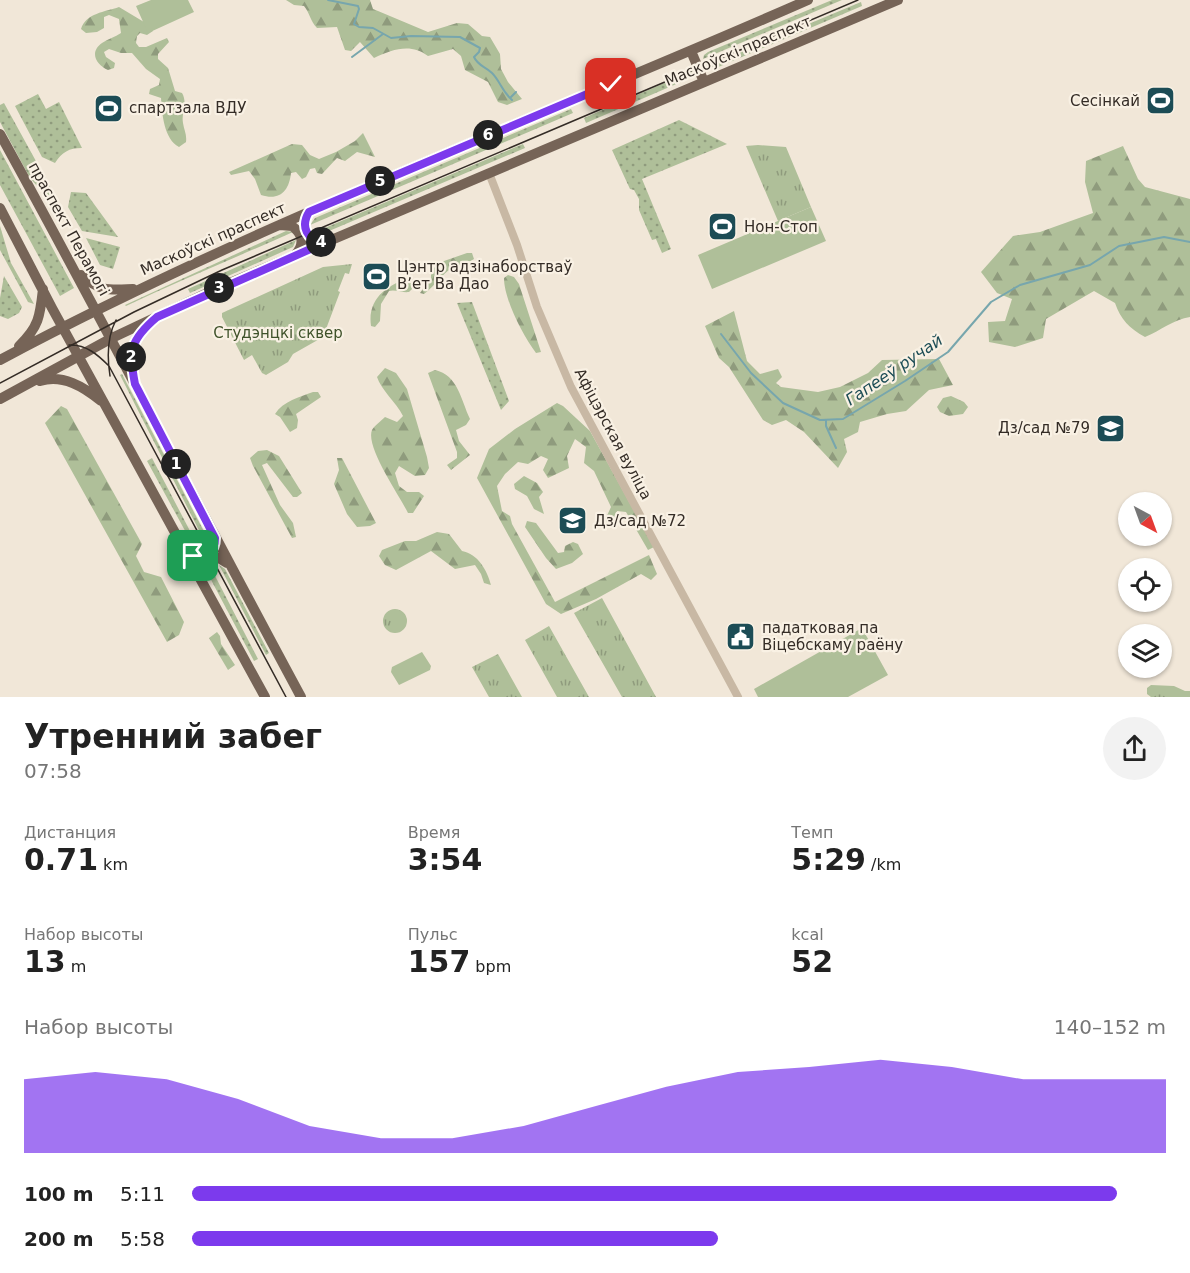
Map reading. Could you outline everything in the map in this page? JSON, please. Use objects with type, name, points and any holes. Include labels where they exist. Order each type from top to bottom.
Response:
[{"type":"main road","name":"Маскоўскі праспект","points":[[5,357],[137,289],[309,212],[808,0]]},
{"type":"main road","name":"Маскоўскі праспект","points":[[0,399],[112,338],[292,257],[898,0]]},
{"type":"main road","points":[[691,51],[704,82]]},
{"type":"main road","name":"праспект Перамогі","points":[[0,134],[112,338],[229,566],[301,697]]},
{"type":"main road","points":[[0,208],[265,697]]},
{"type":"main road","points":[[309,212],[304,224],[306,232],[311,238],[324,243]]},
{"type":"main road","points":[[278,226],[292,226],[300,234],[302,245],[292,257]]},
{"type":"main road","points":[[76,272],[99,289],[106,291],[137,289]]},
{"type":"main road","points":[[5,357],[36,327],[43,289]]},
{"type":"main road","points":[[135,384],[131,357],[134,344],[142,330],[157,317]]},
{"type":"main road","points":[[28,385],[45,380],[71,381],[106,405]]},
{"type":"main road","points":[[186,553],[197,557],[208,554],[214,546],[215,538]]},
{"type":"main road","points":[[201,579],[201,567],[210,559],[219,558],[229,566]]},
{"type":"street","name":"Афіцэрская вуліца","points":[[489,173],[517,245],[537,307],[571,387],[738,697]]},
{"type":"green space","points":[[151,0],[188,0],[194,12],[148,33],[136,6]]},
{"type":"green space","points":[[286,0],[370,0],[373,9],[428,32],[457,23],[468,24],[482,36],[490,37],[500,54],[501,69],[522,99],[507,105],[498,102],[488,82],[465,70],[461,56],[453,49],[428,56],[415,50],[402,49],[374,58],[360,42],[351,51],[345,50],[337,27],[317,28],[304,6],[294,5]]},
{"type":"green space","points":[[832,0],[842,0],[703,59],[708,52]]},
{"type":"green space","points":[[861,2],[862,6],[716,68],[706,67]]},
{"type":"green space","points":[[119,7],[149,25],[153,31],[147,35],[140,33],[137,36],[136,43],[139,47],[146,47],[167,38],[169,42],[158,54],[158,59],[168,68],[175,91],[182,93],[184,97],[183,119],[186,142],[179,147],[167,132],[161,98],[149,94],[150,89],[159,85],[160,79],[146,69],[132,53],[121,53],[109,49],[104,52],[106,57],[115,63],[114,68],[108,70],[97,62],[95,54],[98,47],[121,33],[119,19],[109,15],[104,17],[104,28],[97,32],[86,33],[81,29],[92,16]]},
{"type":"green space","points":[[692,71],[688,79],[586,123],[584,118]]},
{"type":"green space","points":[[38,94],[46,109],[59,102],[82,148],[66,151],[55,163],[42,157],[15,106]]},
{"type":"green space","points":[[4,103],[59,203],[54,205],[30,178],[0,122],[0,105]]},
{"type":"green space","points":[[571,109],[573,113],[310,225],[315,218]]},
{"type":"green space","points":[[679,120],[727,144],[642,179],[671,249],[662,253],[656,239],[652,240],[639,210],[639,199],[634,190],[630,189],[612,150]]},
{"type":"green space","points":[[363,133],[375,157],[357,152],[345,161],[337,158],[322,174],[317,173],[315,168],[310,169],[306,177],[302,179],[296,172],[291,173],[286,189],[273,197],[261,195],[249,171],[231,175],[229,172],[292,144],[302,145],[310,155],[319,159],[355,141]]},
{"type":"green space","points":[[523,144],[525,148],[322,234],[313,233]]},
{"type":"green space","points":[[746,146],[786,147],[811,207],[778,221]]},
{"type":"green space","points":[[1123,146],[1138,179],[1145,187],[1190,199],[1190,317],[1145,337],[1126,323],[1115,303],[1094,291],[1046,319],[1043,338],[1015,347],[989,342],[988,322],[1005,321],[1012,299],[997,293],[981,272],[1013,236],[1040,232],[1093,213],[1085,182],[1086,161]]},
{"type":"green space","points":[[0,150],[74,288],[60,296],[0,185]]},
{"type":"green space","points":[[71,192],[86,193],[118,237],[82,231],[68,207]]},
{"type":"green space","points":[[811,207],[826,241],[712,289],[698,255]]},
{"type":"green space","points":[[0,226],[11,263],[34,304],[28,302],[0,250]]},
{"type":"green space","points":[[286,231],[293,232],[125,305]]},
{"type":"green space","points":[[86,238],[120,247],[113,269],[100,265]]},
{"type":"green space","points":[[296,240],[293,247],[190,293],[188,289]]},
{"type":"green space","points":[[472,253],[474,259],[452,268],[424,294],[420,293],[431,278],[431,270],[444,261]]},
{"type":"green space","name":"Студэнцкі сквер","points":[[352,264],[349,274],[345,273],[323,337],[293,354],[288,362],[266,375],[262,373],[252,355],[244,360],[222,313],[323,267]]},
{"type":"green space","points":[[508,275],[514,277],[519,284],[541,352],[536,353],[515,317],[505,287],[504,278]]},
{"type":"green space","points":[[4,276],[22,307],[19,313],[8,319],[0,316]]},
{"type":"green space","points":[[411,278],[415,280],[416,285],[409,292],[389,291],[381,304],[380,321],[375,327],[371,326],[372,308],[380,294],[394,284]]},
{"type":"green space","points":[[472,302],[509,401],[501,410],[457,303]]},
{"type":"green space","points":[[734,311],[747,361],[760,374],[778,369],[782,377],[776,383],[781,387],[818,392],[840,387],[868,373],[882,360],[939,359],[953,385],[929,390],[906,411],[860,422],[858,432],[844,439],[847,452],[838,468],[804,432],[786,420],[772,425],[763,420],[729,367],[719,358],[705,326]]},
{"type":"green space","points":[[385,368],[396,373],[407,389],[427,457],[429,468],[425,475],[415,476],[399,466],[395,473],[399,486],[407,492],[419,492],[424,496],[413,513],[408,513],[384,472],[371,438],[373,428],[385,417],[397,422],[403,416],[377,377]]},
{"type":"green space","points":[[435,370],[449,377],[454,383],[470,419],[466,425],[456,430],[459,441],[470,455],[451,470],[447,465],[457,458],[457,452],[428,373]]},
{"type":"green space","points":[[122,374],[210,543],[209,550],[120,375]]},
{"type":"green space","points":[[318,392],[321,397],[296,414],[297,428],[290,432],[280,417],[275,414],[287,403]]},
{"type":"green space","points":[[951,396],[964,402],[968,407],[963,414],[949,416],[940,412],[937,407],[943,398]]},
{"type":"green space","points":[[557,403],[590,431],[654,547],[648,550],[626,512],[617,511],[613,525],[608,526],[604,522],[611,507],[594,471],[584,463],[586,447],[575,439],[567,456],[569,468],[548,478],[543,470],[548,459],[541,456],[528,464],[518,462],[505,474],[497,486],[502,511],[510,516],[512,524],[555,602],[649,555],[657,574],[651,580],[641,574],[596,599],[561,614],[546,604],[477,478],[489,449],[515,429]]},
{"type":"green space","points":[[61,406],[67,409],[142,544],[136,556],[144,572],[161,577],[184,622],[179,635],[167,642],[45,423]]},
{"type":"green space","points":[[267,450],[279,456],[302,493],[293,497],[267,463],[262,465],[280,505],[293,523],[296,537],[292,538],[250,458],[258,451]]},
{"type":"green space","points":[[152,458],[202,554],[195,549],[147,461]]},
{"type":"green space","points":[[337,458],[342,458],[376,523],[357,527],[347,514],[334,484],[339,470]]},
{"type":"green space","points":[[524,476],[537,483],[543,492],[539,497],[544,514],[534,509],[527,496],[515,489],[514,484]]},
{"type":"green space","points":[[527,521],[536,523],[558,553],[564,552],[565,546],[573,542],[578,544],[583,554],[572,563],[556,569],[525,527]]},
{"type":"green space","points":[[437,532],[449,534],[462,551],[473,555],[484,568],[491,585],[484,583],[475,565],[455,569],[431,551],[396,570],[385,565],[379,556],[382,550],[405,541],[416,541]]},
{"type":"green space","points":[[219,565],[225,569],[269,653],[266,655]]},
{"type":"green space","points":[[211,568],[258,659],[254,661],[209,576]]},
{"type":"green space","points":[[602,598],[656,697],[622,697],[574,613]]},
{"type":"green space","points":[[395,609],[404,612],[407,621],[404,630],[395,633],[386,630],[383,621],[386,612]]},
{"type":"green space","points":[[549,626],[589,697],[557,697],[525,640]]},
{"type":"green space","points":[[862,628],[888,675],[848,697],[758,697],[754,689]]},
{"type":"green space","points":[[217,632],[221,644],[235,665],[228,670],[209,638]]},
{"type":"green space","points":[[422,652],[431,666],[430,670],[399,685],[391,672],[392,667]]},
{"type":"green space","points":[[498,654],[522,697],[489,697],[472,667]]},
{"type":"green space","points":[[1151,685],[1174,686],[1190,691],[1190,697],[1151,697],[1147,694],[1147,688]]},
{"type":"waterway","name":"Гапееў ручай","points":[[328,0],[358,6],[354,24],[359,27],[373,28],[391,38],[460,37],[480,48],[474,57],[492,73],[512,100]]},
{"type":"waterway","points":[[352,57],[383,34]]},
{"type":"waterway","points":[[510,98],[516,92]]},
{"type":"waterway","name":"Гапееў ручай","points":[[721,334],[751,373],[783,403],[820,420],[843,419],[948,352],[991,302],[1020,285],[1090,265],[1119,246],[1164,237],[1190,242]]},
{"type":"waterway","points":[[826,420],[826,426],[836,448]]},
{"type":"tram line","points":[[0,383],[134,312],[222,270],[858,0]]},
{"type":"tram line","points":[[110,376],[108,347],[116,320]]},
{"type":"tram line","points":[[69,345],[86,348],[109,366],[286,697]]},
{"type":"place","name":"Сесінкай","points":[[1161,101]]},
{"type":"place","name":"спартзала ВДУ","points":[[108,108]]},
{"type":"place","name":"Нон-Стоп","points":[[723,227]]},
{"type":"place","name":"Цэнтр адзінаборстваў Вʼет Ва Дао","points":[[376,276]]},
{"type":"place","name":"Дз/сад №79","points":[[1111,428]]},
{"type":"place","name":"Дз/сад №72","points":[[573,521]]},
{"type":"place","name":"падатковая па Віцебскаму раёну","points":[[741,637]]},
{"type":"route","points":[[193,556],[201,557],[210,553],[215,538],[135,384],[131,357],[136,338],[142,330],[157,317],[218,288],[324,243],[311,238],[304,228],[309,212],[611,84]]}]
